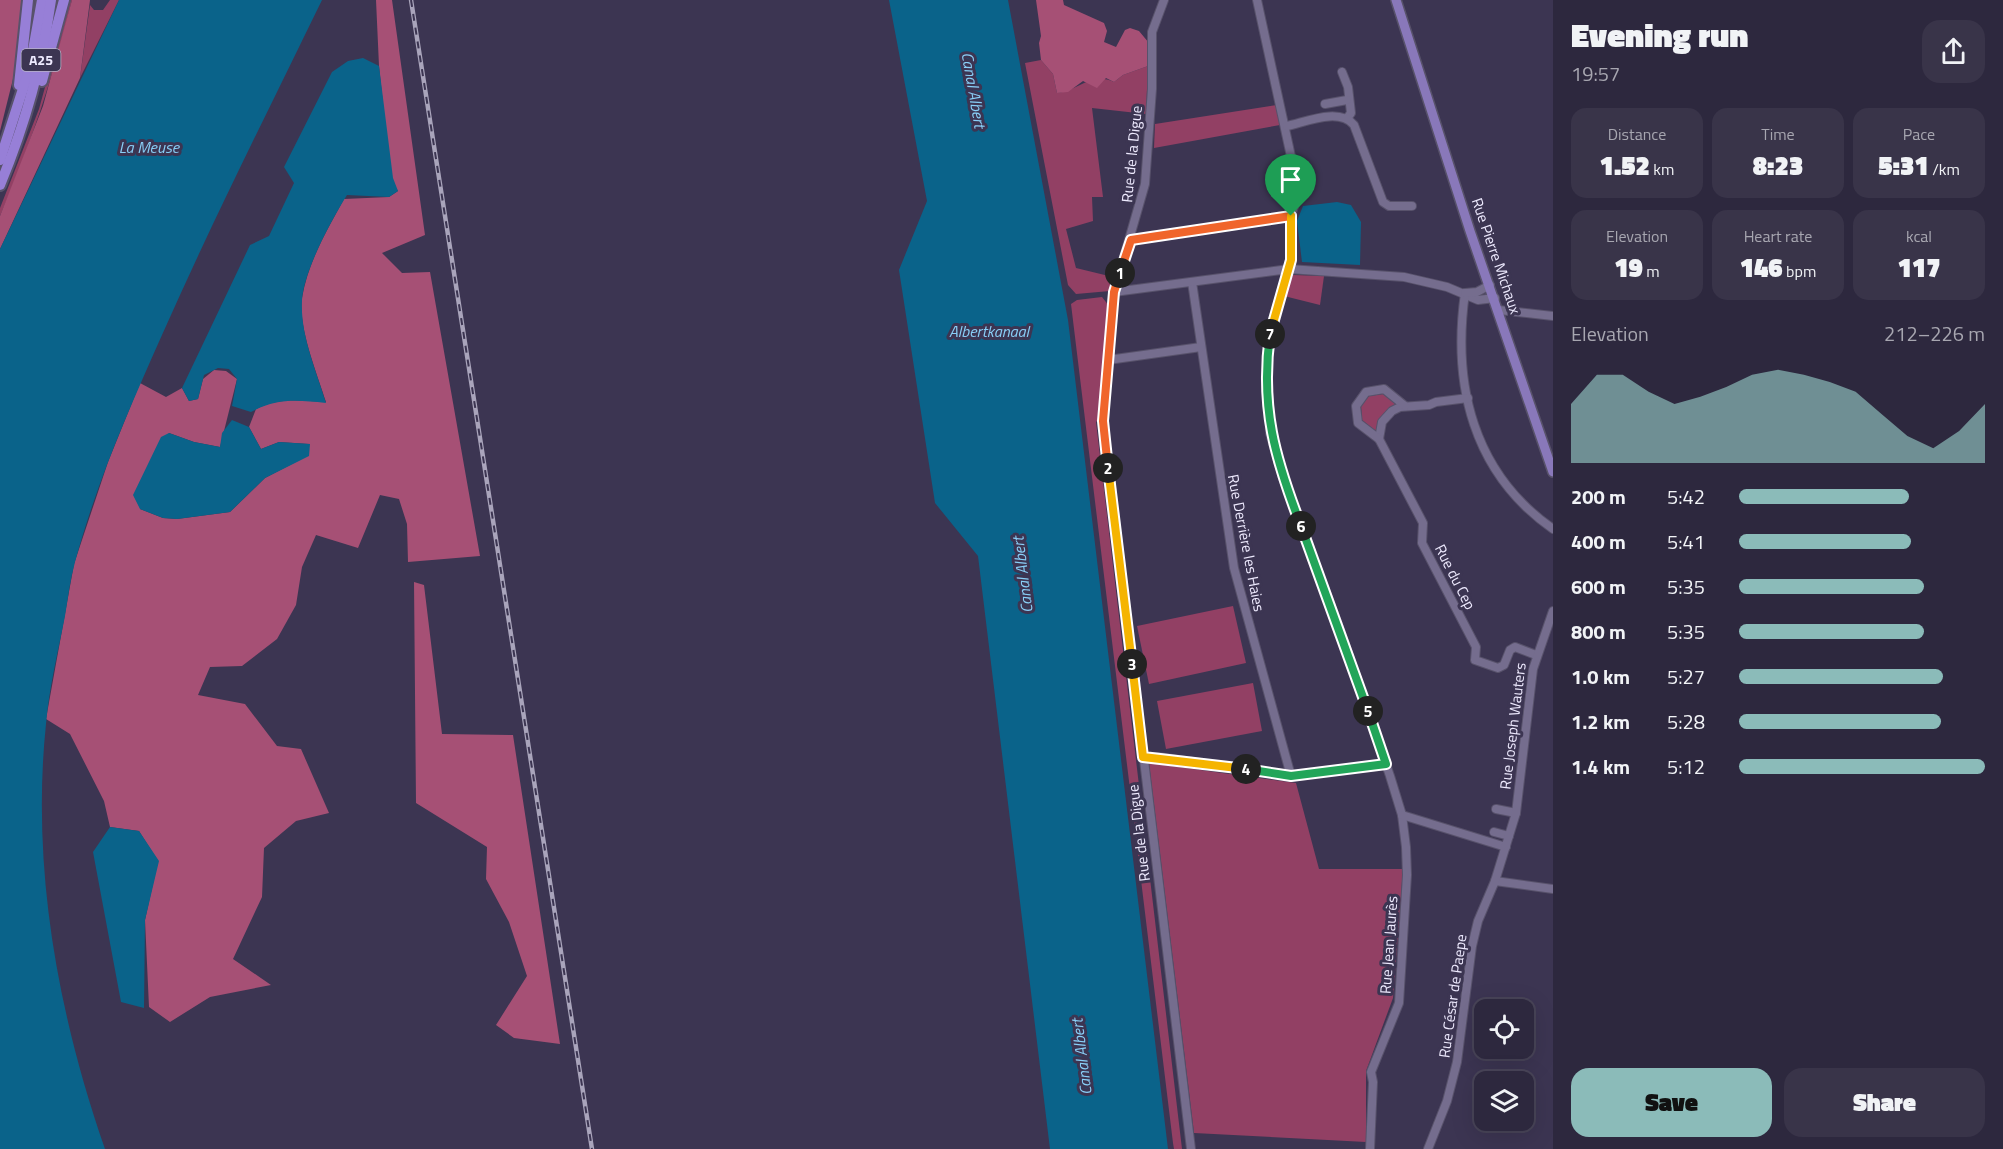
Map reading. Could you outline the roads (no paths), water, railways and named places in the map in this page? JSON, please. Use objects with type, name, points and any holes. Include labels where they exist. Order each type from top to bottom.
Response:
[{"type":"highway","points":[[22,115],[28,0]]},
{"type":"highway","points":[[0,185],[22,115],[42,0]]},
{"type":"highway","name":"A25","points":[[22,115],[45,42],[51,0]]},
{"type":"highway","points":[[0,160],[22,115],[41,86],[64,0]]},
{"type":"main road","name":"Rue Pierre Michaux","points":[[1396,0],[1553,472]]},
{"type":"street","name":"Rue de la Digue","points":[[1164,0],[1152,32],[1152,89],[1145,184],[1131,240],[1114,292],[1103,421],[1191,1149]]},
{"type":"street","name":"Rue Jean Jaurès","points":[[1257,0],[1287,126],[1297,184],[1296,201],[1291,216],[1289,269],[1271,326],[1267,358],[1270,433],[1283,478],[1340,630],[1402,815],[1407,875],[1399,1003],[1371,1072],[1373,1082],[1370,1149]]},
{"type":"street","points":[[1342,72],[1348,87],[1347,100],[1350,113],[1348,117]]},
{"type":"street","points":[[1325,104],[1347,100]]},
{"type":"street","points":[[1287,126],[1338,115],[1348,117],[1354,125],[1383,202],[1389,206],[1412,206]]},
{"type":"street","points":[[1131,240],[1291,216]]},
{"type":"street","points":[[1114,292],[1289,269],[1404,277],[1465,293],[1478,300],[1495,298]]},
{"type":"street","name":"Rue Derrière les Haies","points":[[1192,282],[1234,568],[1291,776]]},
{"type":"street","points":[[1465,293],[1477,292],[1490,285]]},
{"type":"street","points":[[1465,293],[1460,360],[1478,440],[1486,456],[1511,490],[1539,519],[1553,529]]},
{"type":"street","points":[[1499,310],[1553,316]]},
{"type":"street","points":[[1108,360],[1201,347]]},
{"type":"street","name":"Rue du Cep","points":[[1405,406],[1384,389],[1366,392],[1356,406],[1358,423],[1380,439],[1423,523],[1422,543],[1476,647],[1475,660],[1498,668],[1504,665],[1510,650],[1515,647],[1536,655]]},
{"type":"street","points":[[1380,439],[1380,430],[1385,416],[1405,406],[1429,405],[1468,398]]},
{"type":"street","name":"Rue Joseph Wauters","points":[[1506,847],[1516,813],[1536,655],[1553,611]]},
{"type":"street","points":[[1143,757],[1158,757],[1291,776],[1386,764]]},
{"type":"street","points":[[1496,809],[1516,813]]},
{"type":"street","points":[[1402,815],[1506,847]]},
{"type":"street","points":[[1494,832],[1509,836]]},
{"type":"street","name":"Rue César de Paepe","points":[[1428,1149],[1447,1101],[1457,1062],[1472,946],[1478,921],[1506,847]]},
{"type":"street","points":[[1495,881],[1553,889]]},
{"type":"water","name":"La Meuse","points":[[119,0],[322,0],[240,167],[137,391],[93,504],[70,582],[47,711],[42,778],[42,832],[52,939],[62,993],[88,1098],[105,1149],[0,1149],[0,249]]},
{"type":"water","name":"Albertkanaal","points":[[889,0],[1008,0],[1068,320],[1168,1149],[1050,1149],[978,556],[935,503],[899,270],[927,201]]},
{"type":"water","points":[[363,58],[379,66],[393,178],[398,191],[389,197],[347,195],[313,260],[304,288],[302,313],[310,352],[326,403],[287,401],[270,404],[251,412],[232,406],[237,379],[229,369],[218,368],[204,375],[198,399],[189,401],[182,388],[250,245],[269,236],[294,183],[284,167],[332,72],[348,61]]},
{"type":"water","points":[[1337,202],[1351,205],[1361,222],[1360,265],[1302,262],[1297,221],[1303,206]]},
{"type":"water","points":[[232,420],[249,427],[261,449],[279,442],[310,444],[309,456],[265,478],[230,512],[177,519],[163,518],[140,509],[133,495],[161,437],[169,433],[194,442],[220,447],[222,433]]},
{"type":"water","points":[[110,827],[139,831],[159,861],[145,920],[144,1008],[121,1002],[93,852]]},
{"type":"railway","points":[[411,0],[592,1149]]},
{"type":"water label","name":"Canal Albert","points":[[974,90]]},
{"type":"water label","name":"Canal Albert","points":[[1022,575]]},
{"type":"water label","name":"Canal Albert","points":[[1081,1057]]}]
